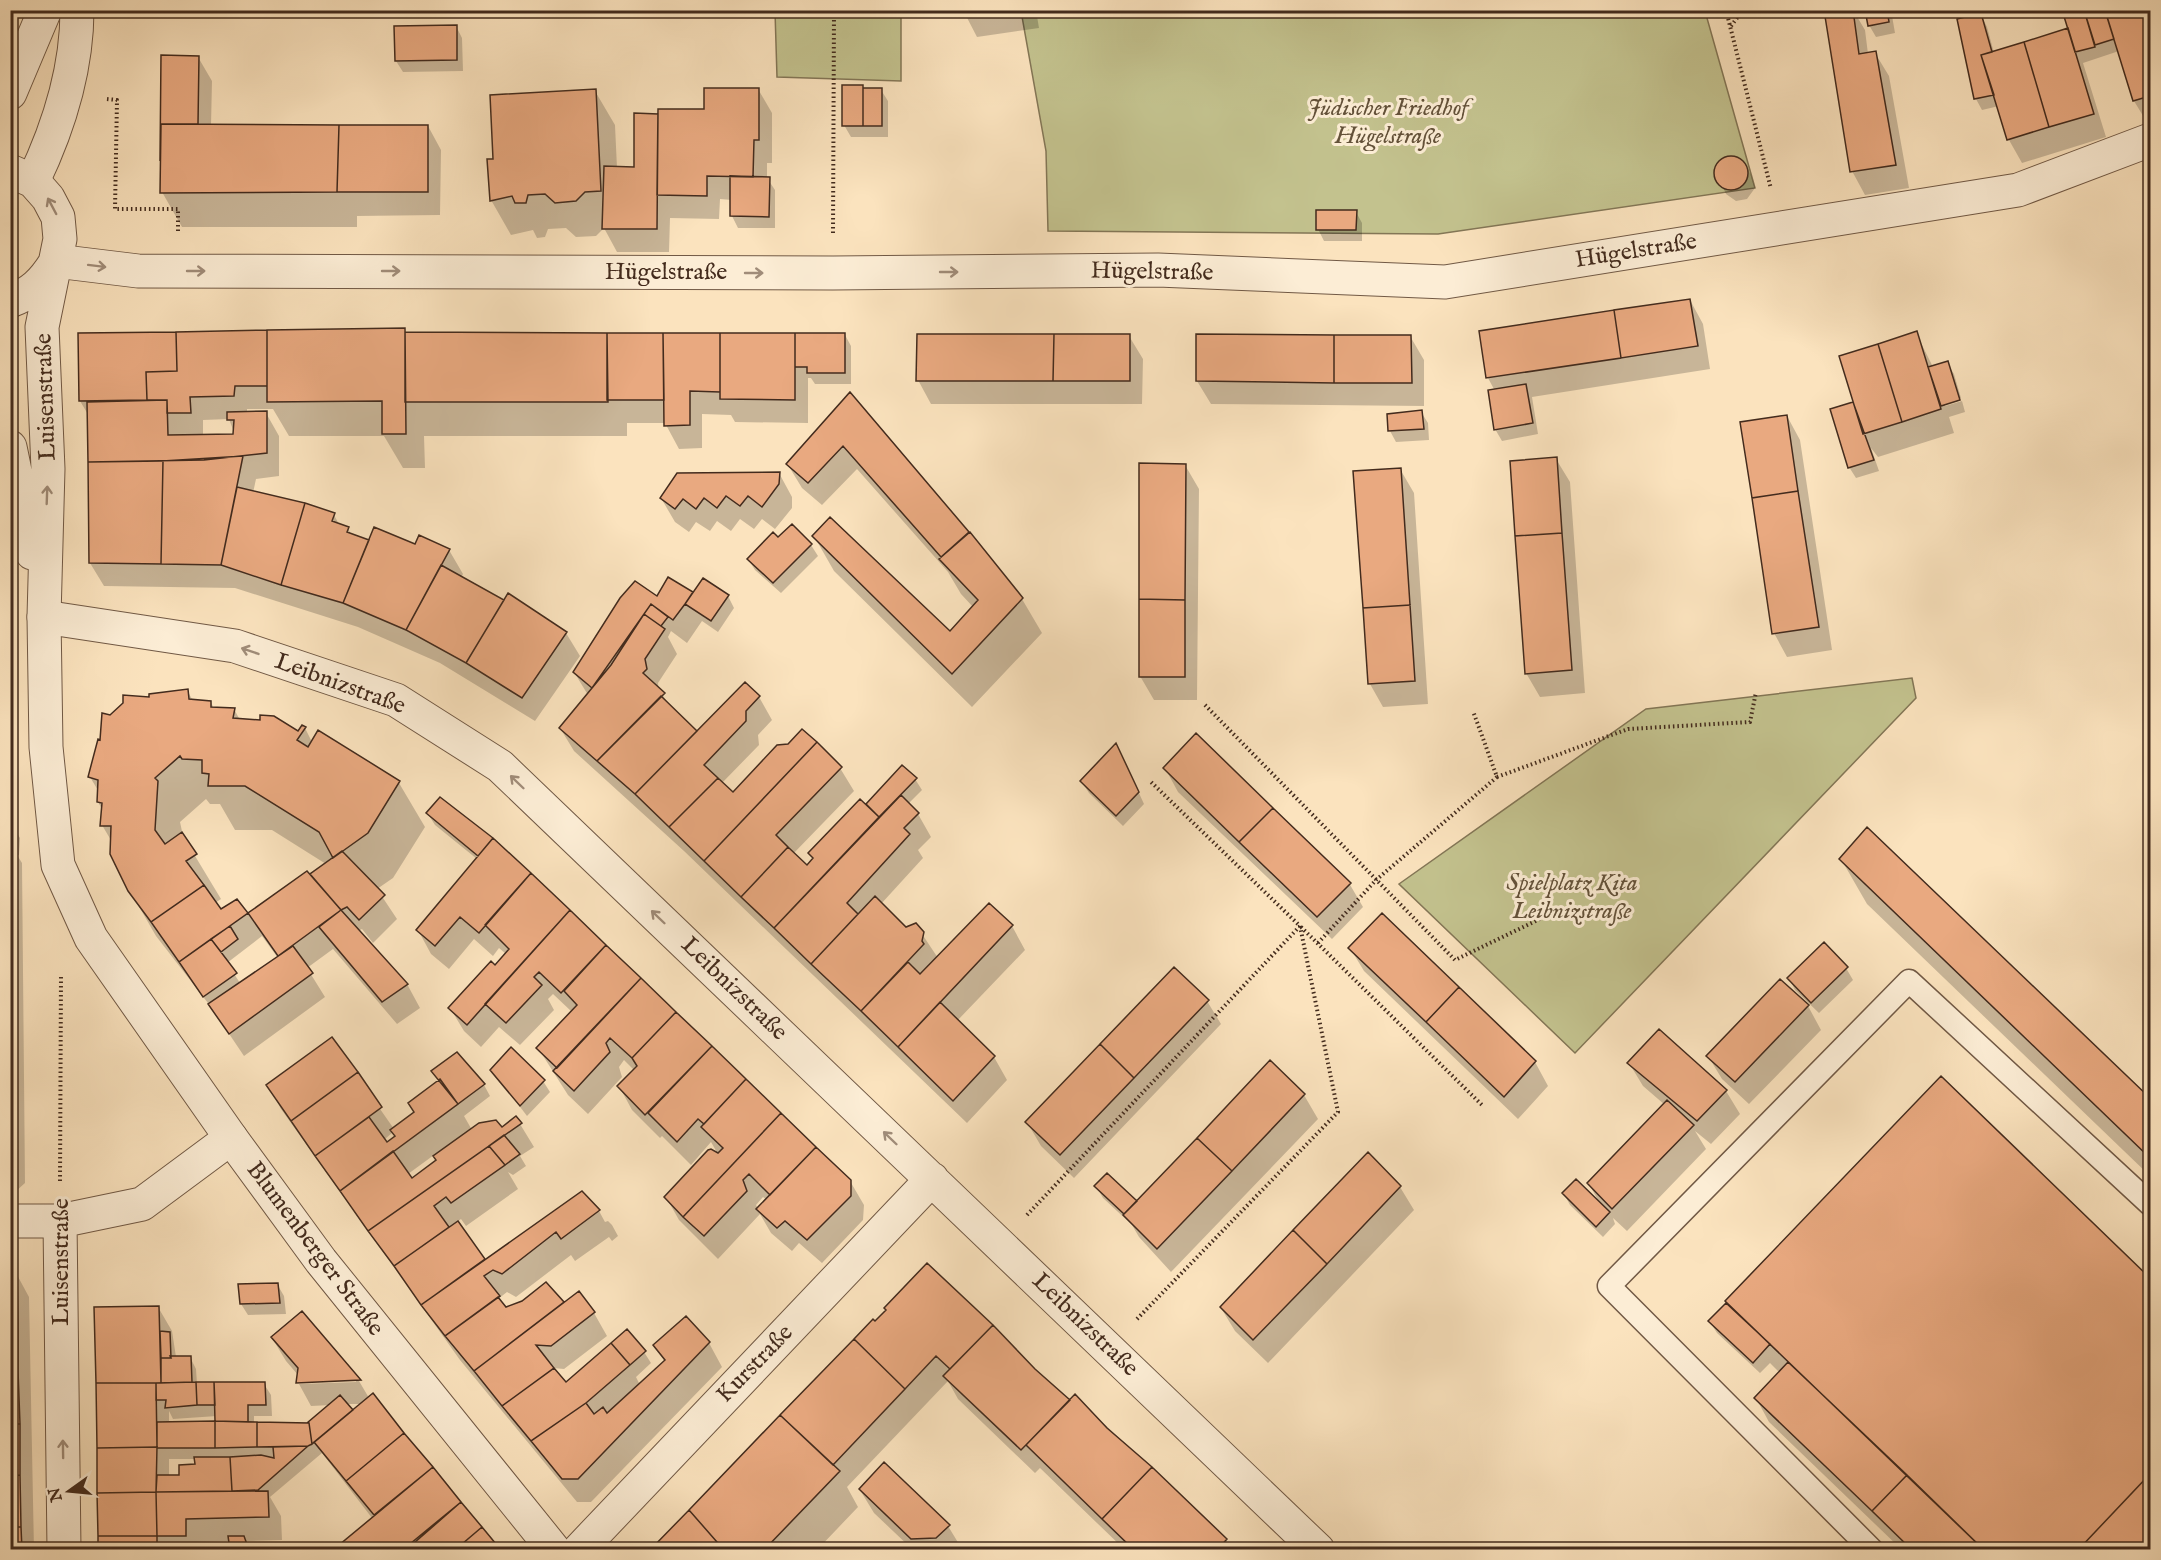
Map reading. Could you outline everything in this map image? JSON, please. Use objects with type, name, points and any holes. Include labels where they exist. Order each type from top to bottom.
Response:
[{"type":"street","points":[[10,93],[45,10]]},
{"type":"street","points":[[22,176],[49,148],[77,42],[77,10]]},
{"type":"street","name":"Hügelstraße","points":[[56,261],[138,271],[833,273],[1158,270],[1445,282],[2018,190],[2151,140]]},
{"type":"street","name":"Luisenstraße","points":[[22,176],[48,198],[58,217],[60,239],[42,327],[48,469],[44,616],[46,747],[58,865],[91,938]]},
{"type":"street","points":[[10,301],[27,295],[44,280],[56,261]]},
{"type":"street","name":"Luisenstraße","points":[[10,447],[44,616]]},
{"type":"street","name":"Leibnizstraße","points":[[44,616],[235,646],[396,700],[500,766],[1318,1550]]},
{"type":"street","name":"Blumenberger Straße","points":[[91,938],[231,1138],[321,1261],[554,1550]]},
{"type":"street","points":[[10,1221],[60,1221],[142,1204],[231,1138]]},
{"type":"street","name":"Kurstraße","points":[[579,1550],[932,1179]]},
{"type":"street","name":"Luisenstraße","points":[[60,1221],[64,1550]]},
{"type":"lane","points":[[1872,1550],[1609,1286],[1909,981],[2151,1204]]},
{"type":"path","points":[[833,273],[834,10]]},
{"type":"path","points":[[1726,10],[1781,227]]},
{"type":"path","points":[[1730,26],[1743,10]]},
{"type":"path","points":[[64,97],[117,100],[115,209],[178,209],[178,271]]},
{"type":"path","points":[[1318,943],[1376,880],[1497,777],[1628,729],[1750,722],[1756,692]]},
{"type":"path","points":[[1205,705],[1455,960],[1546,916]]},
{"type":"path","points":[[1473,711],[1497,777]]},
{"type":"path","points":[[1151,782],[1482,1105]]},
{"type":"path","points":[[1000,1244],[1300,926]]},
{"type":"path","points":[[1109,1348],[1338,1112],[1300,926]]},
{"type":"path","name":"Luisenstraße","points":[[60,1221],[61,974]]},
{"type":"green space","points":[[775,11],[904,11],[901,16],[901,81],[777,77]]},
{"type":"green space","name":"Jüdischer Friedhof Hügelstraße","points":[[1021,11],[1705,11],[1755,188],[1438,234],[1048,231],[1046,151]]},
{"type":"green space","name":"Spielplatz Kita Leibnizstraße","points":[[1912,678],[1916,698],[1575,1053],[1399,884],[1646,709]]},
{"type":"building","points":[[1824,10],[1853,10],[1859,54],[1876,51],[1896,165],[1850,172]]},
{"type":"building","points":[[1865,10],[1887,10],[1889,22],[1868,26]]},
{"type":"building","points":[[2062,10],[2084,10],[2095,47],[2075,52]]},
{"type":"building","points":[[2084,10],[2105,10],[2114,39],[2095,45]]},
{"type":"building","points":[[2129,10],[2150,10],[2150,96],[2133,101],[2107,17]]},
{"type":"building","points":[[1981,13],[1992,52],[1981,55],[1994,95],[1974,99],[1957,19]]},
{"type":"building","points":[[457,25],[457,60],[395,61],[394,26]]},
{"type":"building","points":[[2068,28],[2094,114],[2049,127],[2024,42]]},
{"type":"building","points":[[2024,42],[2049,127],[2007,140],[1981,55]]},
{"type":"building","points":[[161,55],[199,56],[198,124],[161,124],[160,161]]},
{"type":"building","points":[[842,85],[863,85],[863,126],[842,126]]},
{"type":"building","points":[[704,88],[759,88],[759,140],[754,140],[753,177],[707,176],[707,196],[657,195],[658,109],[704,109]]},
{"type":"building","points":[[863,88],[882,88],[882,126],[863,126]]},
{"type":"building","points":[[596,89],[601,191],[585,192],[576,201],[555,203],[545,194],[528,195],[526,203],[515,203],[512,196],[490,201],[487,159],[493,159],[490,95]]},
{"type":"building","points":[[634,113],[658,114],[657,229],[602,229],[604,166],[634,167]]},
{"type":"building","points":[[161,124],[339,125],[337,192],[160,193]]},
{"type":"building","points":[[339,125],[428,125],[428,192],[337,192]]},
{"type":"building","points":[[1731,156],[1743,161],[1748,173],[1743,185],[1731,190],[1719,185],[1714,173],[1719,161]]},
{"type":"building","points":[[730,176],[770,177],[769,217],[730,216]]},
{"type":"building","points":[[1316,210],[1357,210],[1356,230],[1316,230]]},
{"type":"building","points":[[1690,299],[1698,346],[1621,358],[1614,310]]},
{"type":"building","points":[[1614,310],[1621,358],[1486,378],[1479,331]]},
{"type":"building","points":[[405,328],[406,434],[382,434],[382,401],[267,402],[267,330]]},
{"type":"building","points":[[267,330],[267,386],[235,386],[234,396],[190,397],[191,413],[167,413],[167,400],[147,400],[146,372],[177,371],[176,332]]},
{"type":"building","points":[[1917,331],[1941,409],[1902,422],[1878,344]]},
{"type":"building","points":[[176,332],[177,371],[146,372],[147,400],[79,401],[78,333]]},
{"type":"building","points":[[405,332],[607,333],[608,402],[405,402]]},
{"type":"building","points":[[607,333],[663,333],[664,400],[607,400]]},
{"type":"building","points":[[663,333],[720,333],[720,392],[690,391],[690,425],[664,426]]},
{"type":"building","points":[[720,333],[795,333],[795,400],[720,399]]},
{"type":"building","points":[[795,333],[845,333],[845,373],[807,373],[807,367],[795,367]]},
{"type":"building","points":[[917,334],[1054,334],[1053,381],[916,381]]},
{"type":"building","points":[[1054,334],[1130,334],[1130,381],[1053,381]]},
{"type":"building","points":[[1196,334],[1334,335],[1334,383],[1196,381]]},
{"type":"building","points":[[1334,335],[1411,335],[1412,383],[1334,383]]},
{"type":"building","points":[[1878,344],[1902,422],[1863,434],[1839,356]]},
{"type":"building","points":[[1948,361],[1960,400],[1941,406],[1928,367]]},
{"type":"building","points":[[1526,384],[1533,423],[1494,430],[1488,390]]},
{"type":"building","points":[[850,392],[969,532],[941,557],[843,446],[808,483],[786,464]]},
{"type":"building","points":[[167,400],[168,435],[233,434],[234,420],[227,420],[227,412],[267,411],[267,453],[204,460],[88,462],[87,402]]},
{"type":"building","points":[[1853,402],[1874,460],[1848,468],[1830,409]]},
{"type":"building","points":[[1422,410],[1424,429],[1388,431],[1387,414]]},
{"type":"building","points":[[1787,415],[1798,491],[1752,498],[1740,422]]},
{"type":"building","points":[[243,456],[221,565],[161,564],[163,461]]},
{"type":"building","points":[[1557,457],[1562,533],[1515,536],[1510,461]]},
{"type":"building","points":[[163,461],[161,564],[89,563],[88,462]]},
{"type":"building","points":[[1139,463],[1186,464],[1185,600],[1139,599]]},
{"type":"building","points":[[1401,468],[1410,605],[1363,608],[1353,471]]},
{"type":"building","points":[[780,472],[779,484],[762,507],[748,496],[740,506],[726,496],[717,508],[704,498],[696,509],[683,499],[675,509],[660,498],[677,473]]},
{"type":"building","points":[[237,487],[305,503],[281,585],[221,565]]},
{"type":"building","points":[[1798,491],[1819,627],[1772,634],[1752,498]]},
{"type":"building","points":[[305,503],[335,513],[332,521],[349,527],[347,532],[369,540],[343,603],[281,585]]},
{"type":"building","points":[[830,517],[950,631],[978,600],[939,559],[970,532],[1023,598],[952,674],[812,536]]},
{"type":"building","points":[[792,524],[812,544],[773,583],[747,559],[773,532],[778,537]]},
{"type":"building","points":[[374,527],[415,544],[419,535],[450,549],[406,630],[343,603]]},
{"type":"building","points":[[1562,533],[1572,670],[1525,674],[1515,536]]},
{"type":"building","points":[[441,565],[504,600],[466,663],[406,630]]},
{"type":"building","points":[[668,577],[693,592],[685,604],[673,620],[651,604],[592,688],[573,672],[620,598],[635,581],[657,596]]},
{"type":"building","points":[[703,578],[729,595],[711,621],[685,604]]},
{"type":"building","points":[[508,593],[567,632],[522,698],[466,663]]},
{"type":"building","points":[[1139,599],[1185,600],[1185,677],[1139,677]]},
{"type":"building","points":[[651,604],[668,617],[661,626],[644,614]]},
{"type":"building","points":[[1410,605],[1415,681],[1368,684],[1363,608]]},
{"type":"building","points":[[644,614],[665,629],[645,659],[647,669],[643,673],[665,693],[597,761],[559,728],[611,665]]},
{"type":"building","points":[[745,682],[760,696],[746,711],[746,721],[704,765],[718,778],[669,827],[635,794]]},
{"type":"building","points":[[188,689],[189,699],[211,701],[211,707],[235,708],[233,718],[260,720],[260,715],[274,716],[298,731],[302,725],[306,727],[297,740],[308,747],[318,730],[400,781],[368,833],[333,858],[319,832],[245,786],[208,786],[209,774],[202,773],[202,760],[182,759],[180,756],[155,778],[158,781],[155,830],[165,844],[182,832],[197,854],[186,861],[204,885],[151,922],[128,891],[110,854],[111,826],[100,826],[102,803],[97,802],[98,780],[88,777],[98,739],[100,740],[102,713],[110,715],[123,703],[123,695],[149,697],[149,694]]},
{"type":"building","points":[[661,696],[697,731],[635,794],[597,761]]},
{"type":"building","points":[[802,729],[817,742],[704,861],[669,827],[718,778],[733,792],[777,745],[788,744]]},
{"type":"building","points":[[1196,733],[1273,808],[1239,842],[1163,768]]},
{"type":"building","points":[[817,742],[842,767],[776,835],[788,847],[741,897],[704,861]]},
{"type":"building","points":[[1116,743],[1139,792],[1116,816],[1080,781]]},
{"type":"building","points":[[902,765],[917,778],[879,817],[866,804]]},
{"type":"building","points":[[901,795],[919,813],[904,828],[910,834],[847,903],[858,914],[811,964],[774,928]]},
{"type":"building","points":[[440,797],[493,838],[478,856],[426,813]]},
{"type":"building","points":[[860,799],[879,817],[774,928],[741,897],[788,847],[807,865],[813,858],[808,853]]},
{"type":"building","points":[[1273,808],[1351,883],[1317,917],[1239,842]]},
{"type":"building","points":[[1867,827],[2150,1098],[2150,1158],[1839,859]]},
{"type":"building","points":[[493,838],[531,873],[479,933],[460,917],[435,946],[416,930]]},
{"type":"building","points":[[342,851],[385,895],[359,920],[347,907],[341,910],[310,874]]},
{"type":"building","points":[[307,871],[341,910],[278,956],[248,913]]},
{"type":"building","points":[[531,873],[570,910],[467,1025],[448,1008],[491,961],[495,965],[509,949],[485,925]]},
{"type":"building","points":[[204,885],[221,909],[237,899],[248,913],[179,962],[151,922]]},
{"type":"building","points":[[875,896],[906,927],[916,923],[924,932],[922,941],[924,944],[861,1011],[811,964]]},
{"type":"building","points":[[989,903],[1013,925],[898,1047],[861,1011],[908,962],[920,974]]},
{"type":"building","points":[[341,910],[408,984],[382,1002],[319,927]]},
{"type":"building","points":[[570,910],[606,945],[561,993],[539,972],[534,977],[542,985],[506,1023],[485,1004]]},
{"type":"building","points":[[1382,913],[1459,987],[1426,1022],[1348,948]]},
{"type":"building","points":[[230,926],[238,939],[221,952],[211,939]]},
{"type":"building","points":[[211,939],[237,973],[203,997],[179,962]]},
{"type":"building","points":[[1824,942],[1848,967],[1811,1003],[1787,978]]},
{"type":"building","points":[[606,945],[641,978],[557,1068],[536,1048],[577,1005],[564,991]]},
{"type":"building","points":[[293,946],[313,973],[229,1034],[208,1004]]},
{"type":"building","points":[[1174,967],[1209,1000],[1134,1078],[1100,1044]]},
{"type":"building","points":[[641,978],[676,1012],[632,1058],[610,1038],[606,1043],[610,1052],[574,1091],[553,1071]]},
{"type":"building","points":[[1780,979],[1809,1005],[1735,1082],[1706,1056]]},
{"type":"building","points":[[1459,987],[1536,1061],[1504,1097],[1426,1022]]},
{"type":"building","points":[[940,1002],[995,1056],[953,1101],[898,1047]]},
{"type":"building","points":[[676,1012],[712,1046],[645,1115],[617,1086],[637,1066],[632,1058]]},
{"type":"building","points":[[1659,1029],[1727,1090],[1697,1121],[1627,1063]]},
{"type":"building","points":[[332,1037],[358,1072],[291,1121],[266,1085]]},
{"type":"building","points":[[10,1038],[12,1038],[14,1102],[10,1102]]},
{"type":"building","points":[[1100,1044],[1134,1078],[1060,1155],[1025,1122]]},
{"type":"building","points":[[712,1046],[746,1079],[704,1124],[698,1119],[677,1142],[648,1113]]},
{"type":"building","points":[[511,1047],[545,1080],[520,1106],[490,1070]]},
{"type":"building","points":[[457,1052],[485,1084],[458,1104],[431,1071]]},
{"type":"building","points":[[1270,1060],[1305,1094],[1232,1171],[1197,1138]]},
{"type":"building","points":[[358,1072],[382,1107],[315,1156],[291,1121]]},
{"type":"building","points":[[1941,1076],[2150,1278],[2150,1474],[2078,1550],[1984,1550],[1725,1301]]},
{"type":"building","points":[[440,1079],[458,1104],[340,1191],[315,1156],[369,1117],[387,1142],[395,1136],[390,1130],[414,1112],[408,1103]]},
{"type":"building","points":[[746,1079],[781,1113],[683,1217],[664,1197],[708,1150],[711,1149],[718,1153],[723,1148],[701,1127]]},
{"type":"building","points":[[1667,1100],[1694,1125],[1612,1209],[1587,1183]]},
{"type":"building","points":[[10,1102],[14,1102],[10,1161]]},
{"type":"building","points":[[781,1113],[816,1147],[770,1195],[749,1174],[743,1180],[747,1191],[704,1236],[683,1217]]},
{"type":"building","points":[[516,1116],[522,1123],[368,1231],[340,1191],[393,1151],[412,1178],[436,1160],[433,1156],[479,1123],[496,1120],[502,1127]]},
{"type":"building","points":[[504,1135],[520,1154],[505,1165],[489,1146]]},
{"type":"building","points":[[1197,1138],[1232,1171],[1157,1249],[1123,1215]]},
{"type":"building","points":[[489,1146],[505,1165],[451,1203],[446,1197],[434,1206],[449,1227],[394,1266],[368,1231]]},
{"type":"building","points":[[816,1147],[851,1180],[851,1196],[807,1240],[785,1221],[777,1228],[756,1209]]},
{"type":"building","points":[[1368,1152],[1401,1186],[1327,1264],[1293,1230]]},
{"type":"building","points":[[1107,1173],[1137,1201],[1124,1214],[1094,1186]]},
{"type":"building","points":[[1576,1179],[1610,1212],[1596,1227],[1562,1193]]},
{"type":"building","points":[[582,1191],[600,1210],[561,1239],[556,1232],[502,1274],[493,1270],[484,1276],[500,1296],[445,1336],[421,1305]]},
{"type":"building","points":[[458,1221],[485,1259],[421,1305],[394,1266]]},
{"type":"building","points":[[1293,1230],[1327,1264],[1253,1340],[1220,1307]]},
{"type":"building","points":[[927,1263],[993,1325],[950,1369],[936,1356],[905,1389],[854,1339],[873,1319],[875,1321],[886,1310],[884,1308]]},
{"type":"building","points":[[10,1272],[17,1272],[18,1324],[10,1324]]},
{"type":"building","points":[[546,1282],[564,1302],[474,1371],[445,1336],[498,1297],[506,1307],[522,1301]]},
{"type":"building","points":[[278,1283],[280,1303],[240,1304],[238,1284]]},
{"type":"building","points":[[579,1291],[595,1312],[551,1346],[536,1345],[554,1368],[502,1406],[474,1371]]},
{"type":"building","points":[[1726,1303],[1770,1344],[1753,1363],[1708,1321]]},
{"type":"building","points":[[159,1306],[161,1383],[96,1383],[94,1307]]},
{"type":"building","points":[[302,1311],[361,1380],[296,1383],[298,1368],[271,1337]]},
{"type":"building","points":[[686,1316],[710,1342],[578,1479],[562,1479],[531,1441],[586,1403],[594,1414],[603,1407],[607,1413],[665,1360],[653,1345]]},
{"type":"building","points":[[10,1324],[18,1324],[18,1371],[10,1371]]},
{"type":"building","points":[[993,1325],[1035,1369],[1070,1400],[1021,1450],[943,1376]]},
{"type":"building","points":[[627,1329],[646,1351],[630,1365],[611,1343]]},
{"type":"building","points":[[160,1331],[170,1332],[171,1358],[161,1358]]},
{"type":"building","points":[[854,1339],[905,1389],[833,1465],[780,1415]]},
{"type":"building","points":[[611,1343],[630,1365],[586,1403],[531,1441],[502,1406],[554,1368],[566,1382]]},
{"type":"building","points":[[170,1356],[191,1356],[192,1382],[161,1383],[161,1358],[171,1358]]},
{"type":"building","points":[[1788,1362],[1907,1475],[1872,1511],[1754,1398]]},
{"type":"building","points":[[10,1371],[18,1371],[20,1424],[10,1424]]},
{"type":"building","points":[[196,1382],[197,1405],[165,1408],[166,1400],[156,1400],[156,1383]]},
{"type":"building","points":[[196,1382],[214,1382],[215,1405],[197,1405]]},
{"type":"building","points":[[214,1382],[265,1382],[266,1405],[248,1405],[248,1422],[215,1421]]},
{"type":"building","points":[[96,1383],[156,1383],[157,1447],[97,1448]]},
{"type":"building","points":[[373,1393],[404,1433],[346,1481],[314,1442]]},
{"type":"building","points":[[1075,1394],[1107,1428],[1152,1467],[1102,1519],[1026,1445]]},
{"type":"building","points":[[340,1395],[353,1410],[312,1444],[309,1423],[307,1423]]},
{"type":"building","points":[[780,1415],[840,1471],[764,1550],[724,1550],[689,1510]]},
{"type":"building","points":[[215,1421],[215,1448],[157,1448],[157,1422]]},
{"type":"building","points":[[215,1421],[257,1422],[257,1447],[215,1448]]},
{"type":"building","points":[[257,1422],[309,1423],[312,1444],[257,1447]]},
{"type":"building","points":[[10,1424],[20,1424],[20,1475],[10,1476]]},
{"type":"building","points":[[404,1433],[433,1467],[374,1515],[346,1481]]},
{"type":"building","points":[[308,1446],[258,1490],[232,1491],[230,1457],[261,1455],[274,1458],[273,1447]]},
{"type":"building","points":[[157,1447],[156,1492],[97,1493],[97,1448]]},
{"type":"building","points":[[194,1457],[230,1457],[232,1491],[156,1492],[157,1475],[179,1475],[179,1465],[195,1464]]},
{"type":"building","points":[[884,1462],[950,1525],[936,1538],[911,1539],[859,1489]]},
{"type":"building","points":[[433,1467],[461,1502],[405,1548],[333,1550]]},
{"type":"building","points":[[1152,1467],[1227,1539],[1217,1550],[1134,1550],[1102,1519]]},
{"type":"building","points":[[2150,1474],[2150,1550],[2078,1550]]},
{"type":"building","points":[[20,1475],[21,1527],[10,1527],[10,1476]]},
{"type":"building","points":[[1907,1475],[1984,1550],[1912,1550],[1872,1511]]},
{"type":"building","points":[[268,1491],[269,1517],[186,1519],[186,1536],[157,1536],[156,1492]]},
{"type":"building","points":[[156,1492],[157,1536],[98,1536],[97,1493]]},
{"type":"building","points":[[461,1502],[482,1527],[455,1550],[406,1550]]},
{"type":"building","points":[[689,1510],[724,1550],[650,1550]]},
{"type":"building","points":[[10,1527],[21,1527],[22,1550],[10,1550]]},
{"type":"building","points":[[482,1527],[501,1550],[455,1550]]},
{"type":"building","points":[[98,1536],[157,1536],[157,1550],[98,1550]]},
{"type":"building","points":[[228,1536],[244,1536],[249,1550],[230,1550]]}]
